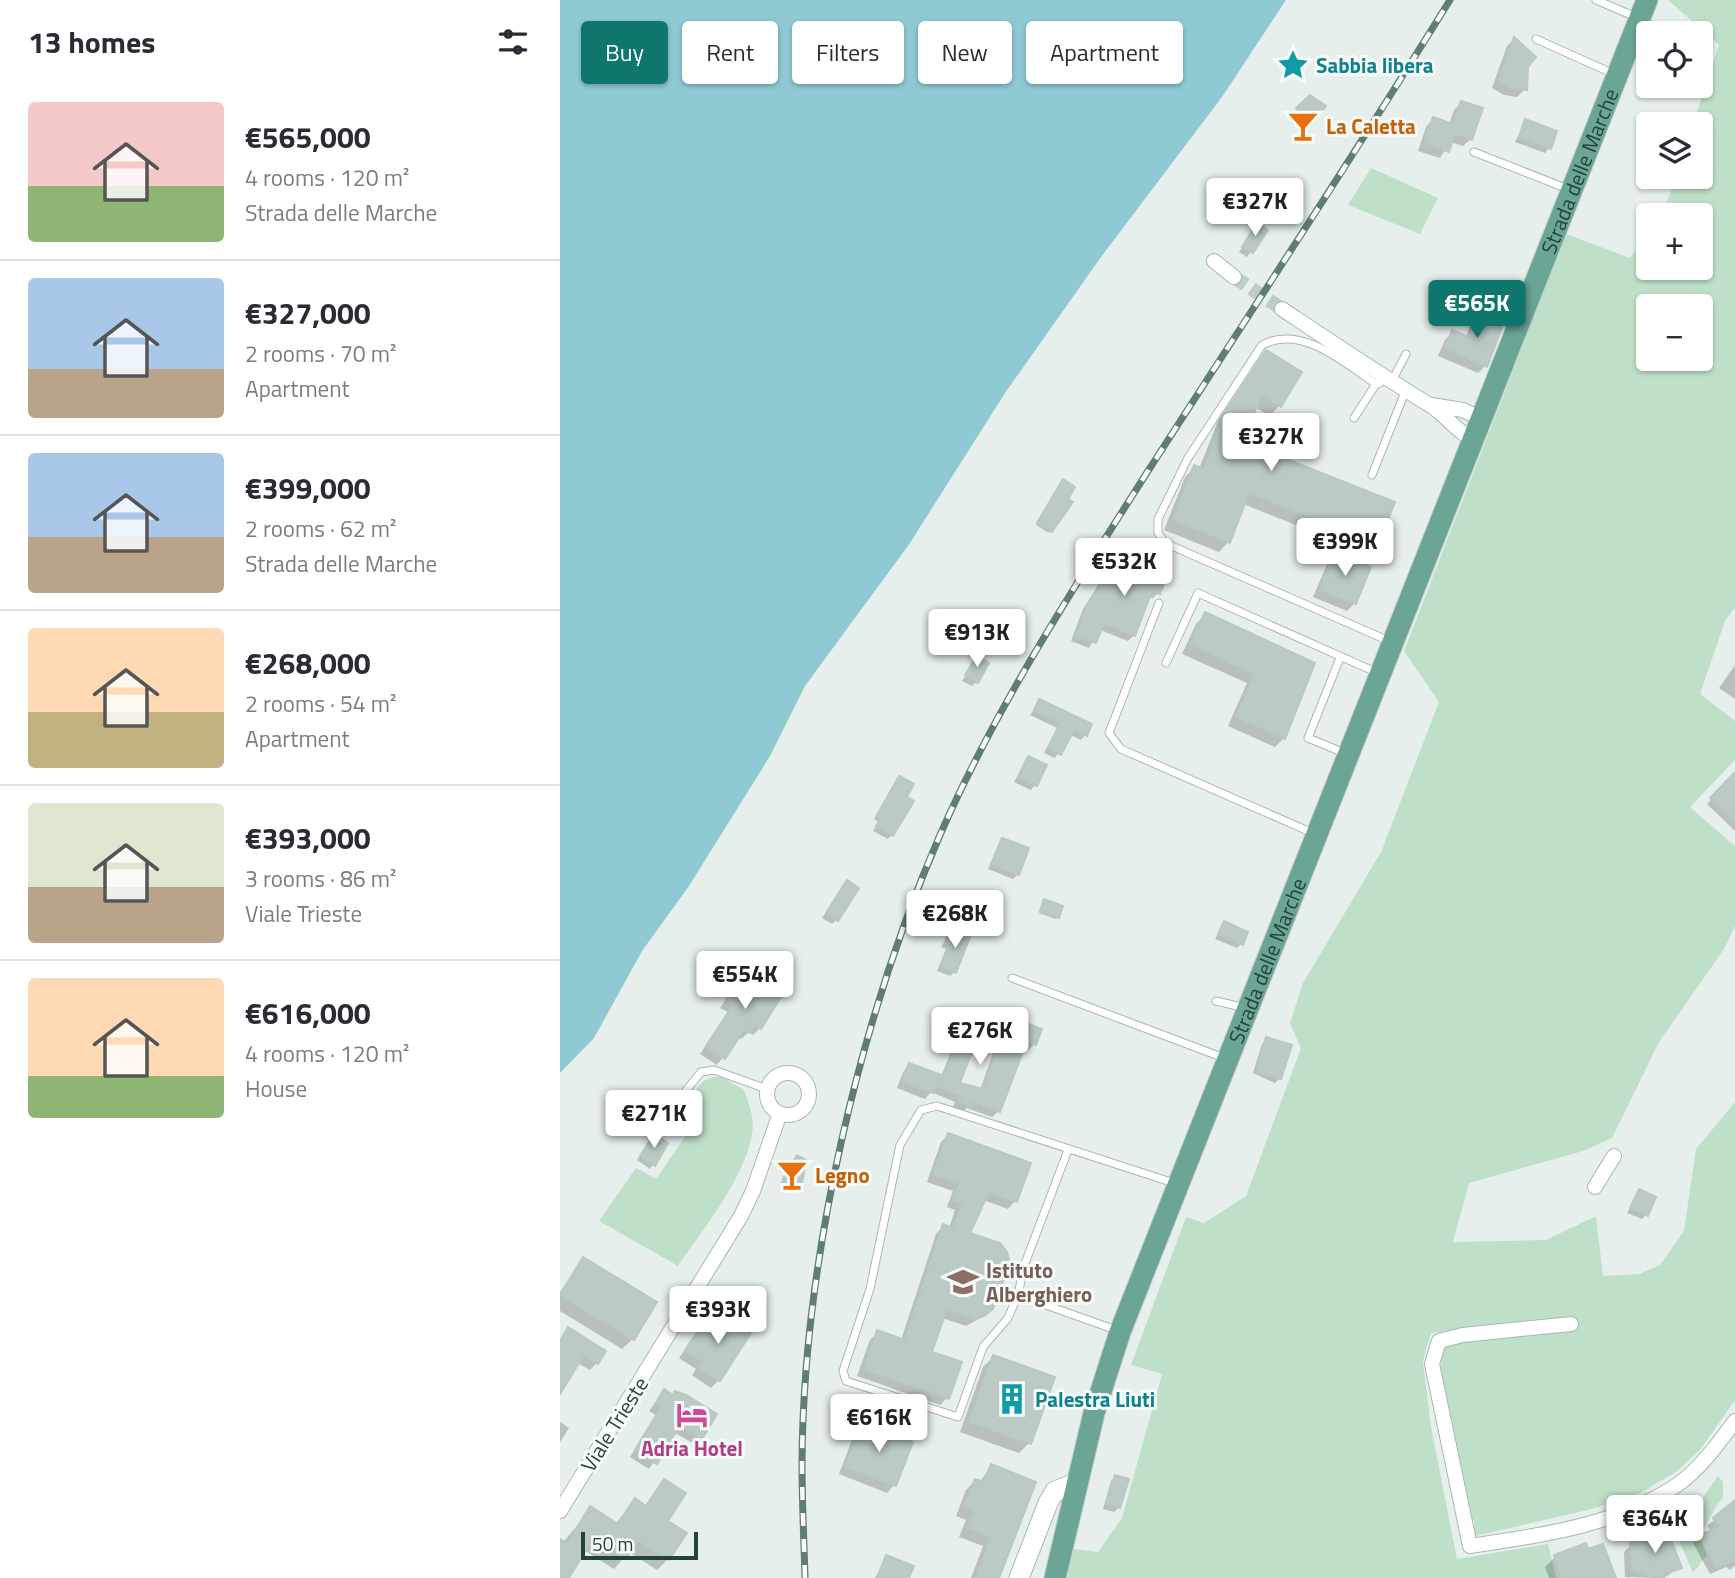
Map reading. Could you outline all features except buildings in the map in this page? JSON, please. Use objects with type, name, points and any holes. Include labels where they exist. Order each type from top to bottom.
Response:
[{"type":"main road","name":"Strada delle Marche","points":[[1055,1578],[1097,1402],[1120,1332],[1644,9]]},
{"type":"street","points":[[1214,261],[1234,277]]},
{"type":"street","points":[[1282,309],[1405,391],[1431,405],[1457,431],[1474,441]]},
{"type":"street","points":[[1431,405],[1463,410],[1483,420]]},
{"type":"street","points":[[785,1073],[797,1075],[806,1084],[808,1091],[805,1105],[794,1114],[780,1113],[769,1104],[767,1089],[774,1079],[785,1073]]},
{"type":"street","name":"Viale Trieste","points":[[560,1511],[741,1216],[753,1191],[780,1113]]},
{"type":"street","points":[[1594,1187],[1614,1156]]},
{"type":"street","points":[[1571,1324],[1463,1335],[1439,1341],[1432,1364],[1470,1546],[1537,1536],[1644,1503],[1678,1484],[1708,1456],[1735,1421]]},
{"type":"street","points":[[1019,1578],[1055,1491],[1076,1483]]},
{"type":"lane","points":[[1596,0],[1644,9]]},
{"type":"lane","points":[[1536,39],[1618,76]]},
{"type":"lane","points":[[1474,152],[1573,191]]},
{"type":"lane","points":[[1394,644],[1165,543],[1158,533],[1158,519],[1188,458],[1262,345],[1271,340],[1289,339],[1314,344],[1376,384],[1392,381],[1406,354]]},
{"type":"lane","points":[[1354,418],[1376,384]]},
{"type":"lane","points":[[1372,475],[1405,391]]},
{"type":"lane","points":[[1166,663],[1198,593],[1382,675]]},
{"type":"lane","points":[[1159,603],[1110,733],[1121,749],[1316,834]]},
{"type":"lane","points":[[1340,658],[1308,738],[1350,755]]},
{"type":"lane","points":[[1012,978],[1227,1059]]},
{"type":"lane","points":[[1216,1001],[1248,1008]]},
{"type":"lane","points":[[684,1093],[701,1072],[714,1070],[767,1089]]},
{"type":"lane","points":[[1068,1150],[1024,1266],[1018,1295],[1007,1318],[983,1346],[958,1416],[846,1381],[843,1371],[870,1289],[900,1145],[921,1110],[937,1106],[1178,1184]]},
{"type":"lane","points":[[1018,1295],[1120,1332]]},
{"type":"green space","points":[[1668,0],[1735,0],[1735,607],[1725,621],[1700,694],[1735,721],[1735,760],[1690,807],[1735,846],[1735,926],[1724,949],[1659,1042],[1612,1138],[1583,1151],[1469,1183],[1453,1242],[1546,1240],[1596,1216],[1603,1276],[1639,1274],[1660,1265],[1684,1231],[1696,1149],[1735,1102],[1735,1400],[1700,1450],[1676,1472],[1640,1493],[1592,1509],[1475,1536],[1474,1520],[1468,1521],[1439,1377],[1444,1346],[1441,1332],[1431,1333],[1423,1361],[1431,1427],[1457,1559],[1548,1544],[1556,1578],[1067,1578],[1073,1549],[1098,1552],[1122,1518],[1162,1374],[1131,1365],[1186,1217],[1204,1223],[1246,1196],[1301,1048],[1290,1023],[1303,983],[1381,852],[1439,702],[1404,651],[1566,234],[1630,258],[1636,250],[1636,280],[1713,280],[1713,203],[1666,203],[1672,189],[1713,189],[1713,112],[1697,112],[1702,98],[1713,98],[1713,63],[1719,45],[1713,40],[1713,21],[1692,21]]},
{"type":"green space","points":[[1371,168],[1438,198],[1420,234],[1348,205]]},
{"type":"green space","points":[[721,1077],[743,1089],[753,1122],[750,1144],[735,1181],[678,1266],[599,1221],[636,1168],[656,1179],[689,1131],[679,1111],[703,1081]]},
{"type":"green space","points":[[1718,1476],[1723,1482],[1723,1498],[1698,1533],[1707,1555],[1693,1573],[1666,1510],[1702,1499]]},
{"type":"water","points":[[560,0],[1286,0],[1222,97],[1101,257],[1005,393],[910,543],[805,686],[770,756],[689,886],[642,951],[594,1038],[560,1073]]},
{"type":"tunnel","points":[[1234,277],[1282,309]]},
{"type":"railway","points":[[805,1578],[802,1464],[805,1386],[825,1225],[841,1143],[884,983],[940,835],[986,741],[1064,604],[1450,0]]},
{"type":"place","name":"Sabbia libera","points":[[1293,65]]},
{"type":"place","name":"La Caletta","points":[[1303,126]]},
{"type":"place","name":"Legno","points":[[792,1175]]},
{"type":"place","name":"Istituto Alberghiero","points":[[963,1282]]},
{"type":"place","name":"Palestra Liuti","points":[[1012,1399]]},
{"type":"place","name":"Adria Hotel","points":[[692,1415]]}]
